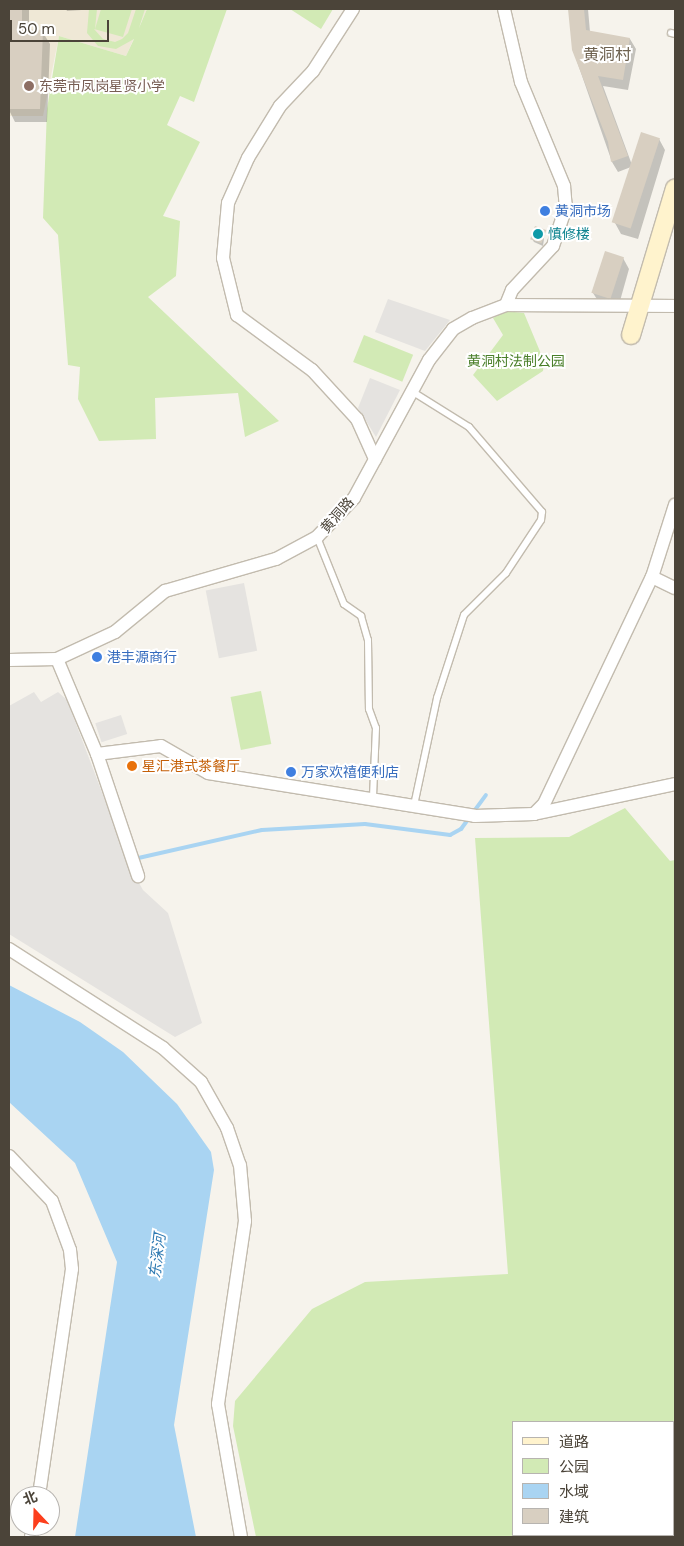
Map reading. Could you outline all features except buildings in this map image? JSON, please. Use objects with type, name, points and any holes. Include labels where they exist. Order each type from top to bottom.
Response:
[{"type":"street","points":[[353,9],[313,71],[280,106],[248,158],[228,203],[223,258],[237,315],[312,370],[357,419],[375,459]]},
{"type":"street","points":[[504,9],[521,82],[564,186],[566,206],[553,246],[512,290],[506,305],[525,308],[597,304],[675,306]]},
{"type":"street","points":[[631,335],[675,188]]},
{"type":"street","name":"黄洞路","points":[[9,660],[57,659],[115,632],[165,591],[276,559],[317,537],[354,498],[413,392],[454,329],[506,305]]},
{"type":"street","points":[[534,814],[544,804],[652,577],[675,506]]},
{"type":"street","points":[[652,577],[675,588]]},
{"type":"street","points":[[57,659],[97,754],[129,854],[138,876]]},
{"type":"street","points":[[97,754],[160,746],[208,773],[281,788],[373,798],[475,816],[534,814],[675,784]]},
{"type":"street","points":[[9,948],[163,1048],[201,1082],[227,1128],[240,1165],[245,1221],[218,1404],[241,1537]]},
{"type":"street","points":[[9,1156],[52,1201],[70,1250],[69,1288],[40,1486]]},
{"type":"lane","points":[[413,392],[469,427],[542,512],[541,520],[506,572],[464,615],[437,698],[414,805]]},
{"type":"lane","points":[[317,537],[344,604],[361,616],[368,640],[369,709],[376,728],[373,798]]},
{"type":"shaded area","name":"东莞市凤岗星贤小学","points":[[9,9],[147,9],[126,56],[59,36],[43,116],[9,116]]},
{"type":"shaded area","points":[[388,299],[450,320],[425,351],[375,332]]},
{"type":"shaded area","points":[[370,378],[400,390],[376,437],[358,408]]},
{"type":"shaded area","points":[[244,583],[257,651],[219,658],[206,590]]},
{"type":"shaded area","points":[[34,692],[41,702],[58,692],[67,700],[131,869],[143,890],[168,913],[202,1023],[175,1037],[9,934],[9,706]]},
{"type":"shaded area","points":[[121,715],[127,734],[102,742],[95,723]]},
{"type":"green space","points":[[89,9],[97,9],[95,29],[101,9],[132,9],[123,37],[94,29],[103,39],[115,42],[122,39],[128,33],[136,9],[145,9],[139,28],[147,9],[227,9],[194,102],[180,96],[167,125],[200,142],[163,216],[180,221],[176,276],[148,297],[279,421],[245,437],[238,393],[155,398],[156,439],[99,441],[78,399],[80,367],[68,365],[58,235],[43,218],[47,109],[59,36],[126,56],[134,39],[116,49],[98,46],[87,33]]},
{"type":"green space","points":[[290,9],[333,9],[321,29]]},
{"type":"green space","name":"黄洞村法制公园","points":[[505,311],[524,313],[544,361],[543,371],[497,401],[473,375],[503,335],[493,318]]},
{"type":"green space","points":[[364,335],[413,355],[402,382],[353,362]]},
{"type":"green space","points":[[261,691],[271,744],[241,750],[231,697]]},
{"type":"green space","points":[[625,808],[670,861],[675,860],[675,1537],[256,1537],[233,1426],[235,1401],[312,1309],[365,1282],[508,1274],[475,838],[569,837]]},
{"type":"water","name":"东深河","points":[[9,985],[80,1022],[123,1052],[177,1104],[211,1152],[214,1170],[174,1425],[196,1537],[75,1537],[117,1262],[75,1163],[9,1102]]},
{"type":"waterway","points":[[134,859],[262,830],[365,824],[450,835],[461,829],[486,795]]},
{"type":"place","name":"东莞市凤岗星贤小学","points":[[29,86]]},
{"type":"place","name":"黄洞市场","points":[[545,211]]},
{"type":"place","name":"慎修楼","points":[[538,234]]},
{"type":"place","name":"港丰源商行","points":[[97,657]]},
{"type":"place","name":"星汇港式茶餐厅","points":[[132,766]]},
{"type":"place","name":"万家欢禧便利店","points":[[291,772]]},
{"type":"district","name":"黄洞村","points":[[607,55]]}]
